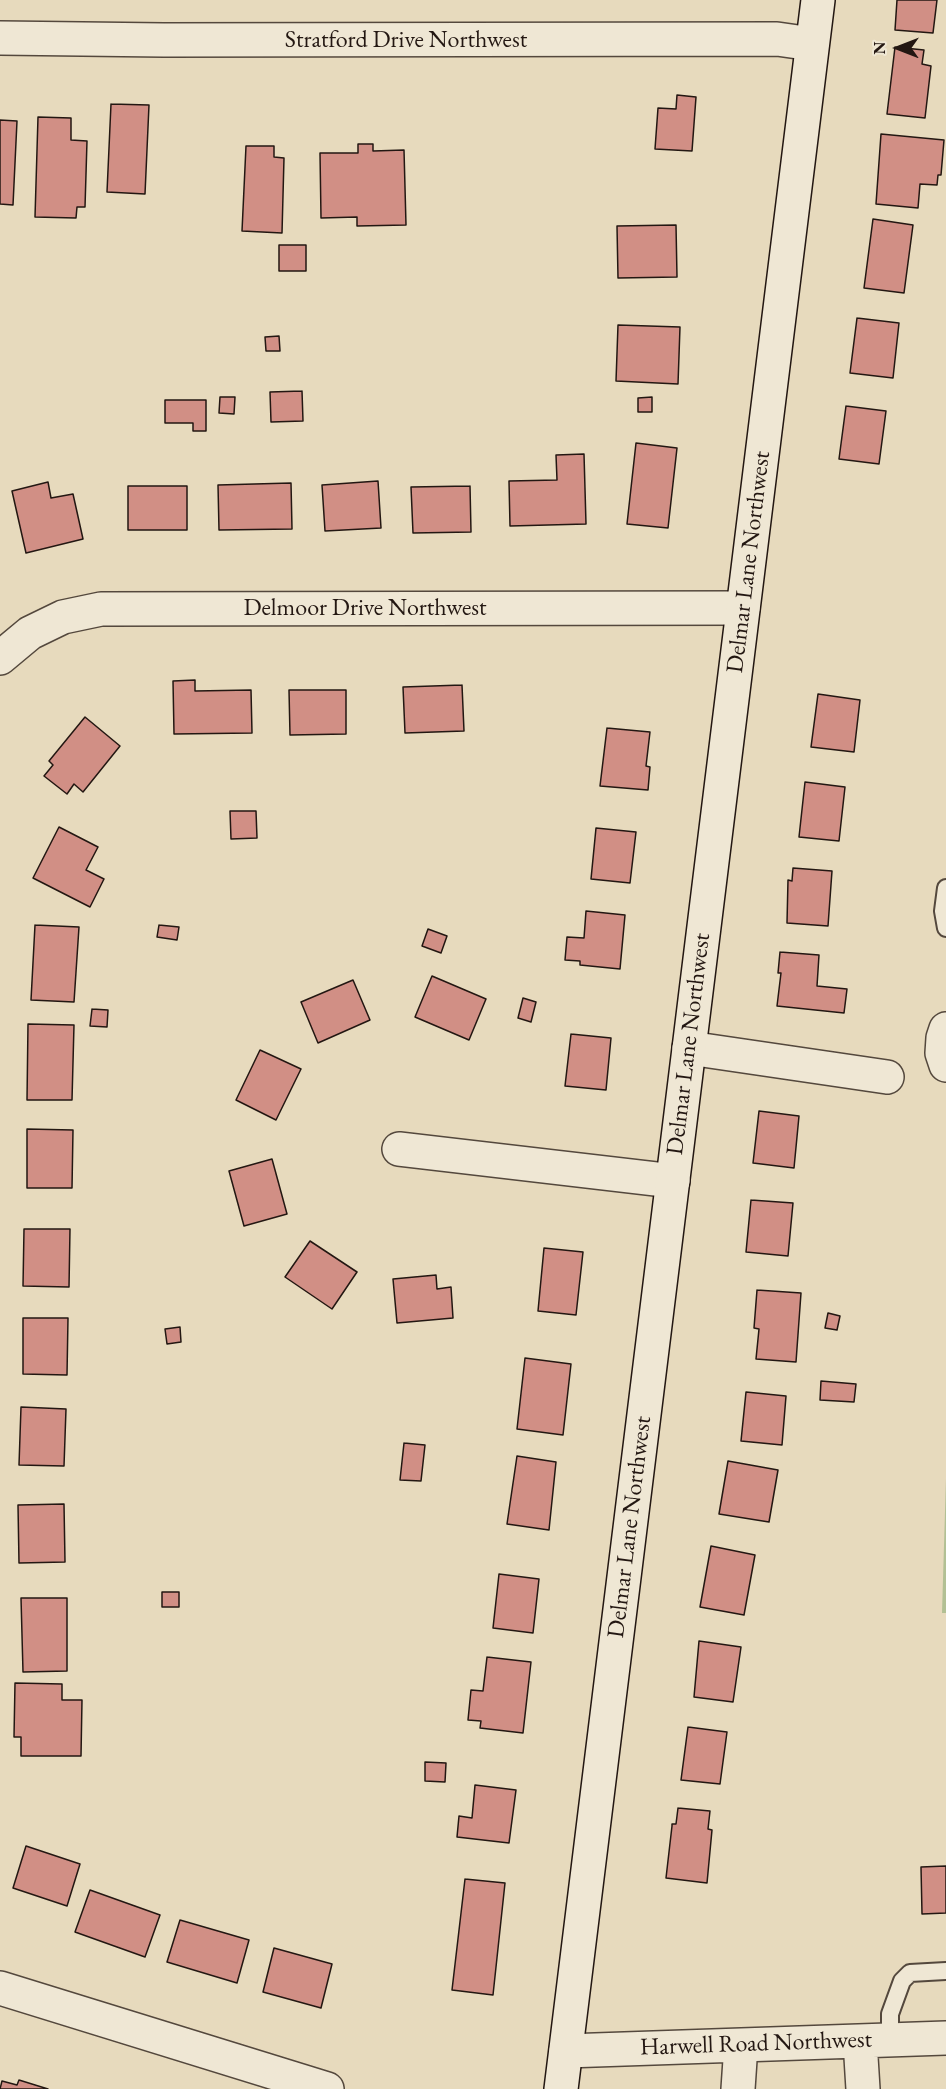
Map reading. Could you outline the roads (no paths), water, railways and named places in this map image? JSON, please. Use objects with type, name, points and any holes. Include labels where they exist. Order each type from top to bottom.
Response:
[{"type":"street","name":"Delmar Lane Northwest","points":[[561,2089],[818,0]]},
{"type":"street","name":"Stratford Drive Northwest","points":[[0,38],[777,39],[813,44]]},
{"type":"street","name":"Delmoor Drive Northwest","points":[[0,658],[30,633],[63,617],[100,609],[743,608]]},
{"type":"street","points":[[946,1029],[942,1053],[946,1065]]},
{"type":"street","points":[[689,1048],[887,1077]]},
{"type":"street","points":[[399,1149],[673,1181]]},
{"type":"street","points":[[0,1988],[327,2089]]},
{"type":"street","name":"Harwell Road Northwest","points":[[566,2051],[946,2038]]},
{"type":"street","points":[[863,2089],[875,2041]]},
{"type":"street","points":[[738,2089],[741,2045]]},
{"type":"lane","points":[[946,888],[943,911],[946,928]]},
{"type":"lane","points":[[875,2041],[891,2014],[902,1981],[910,1973],[946,1971]]}]
